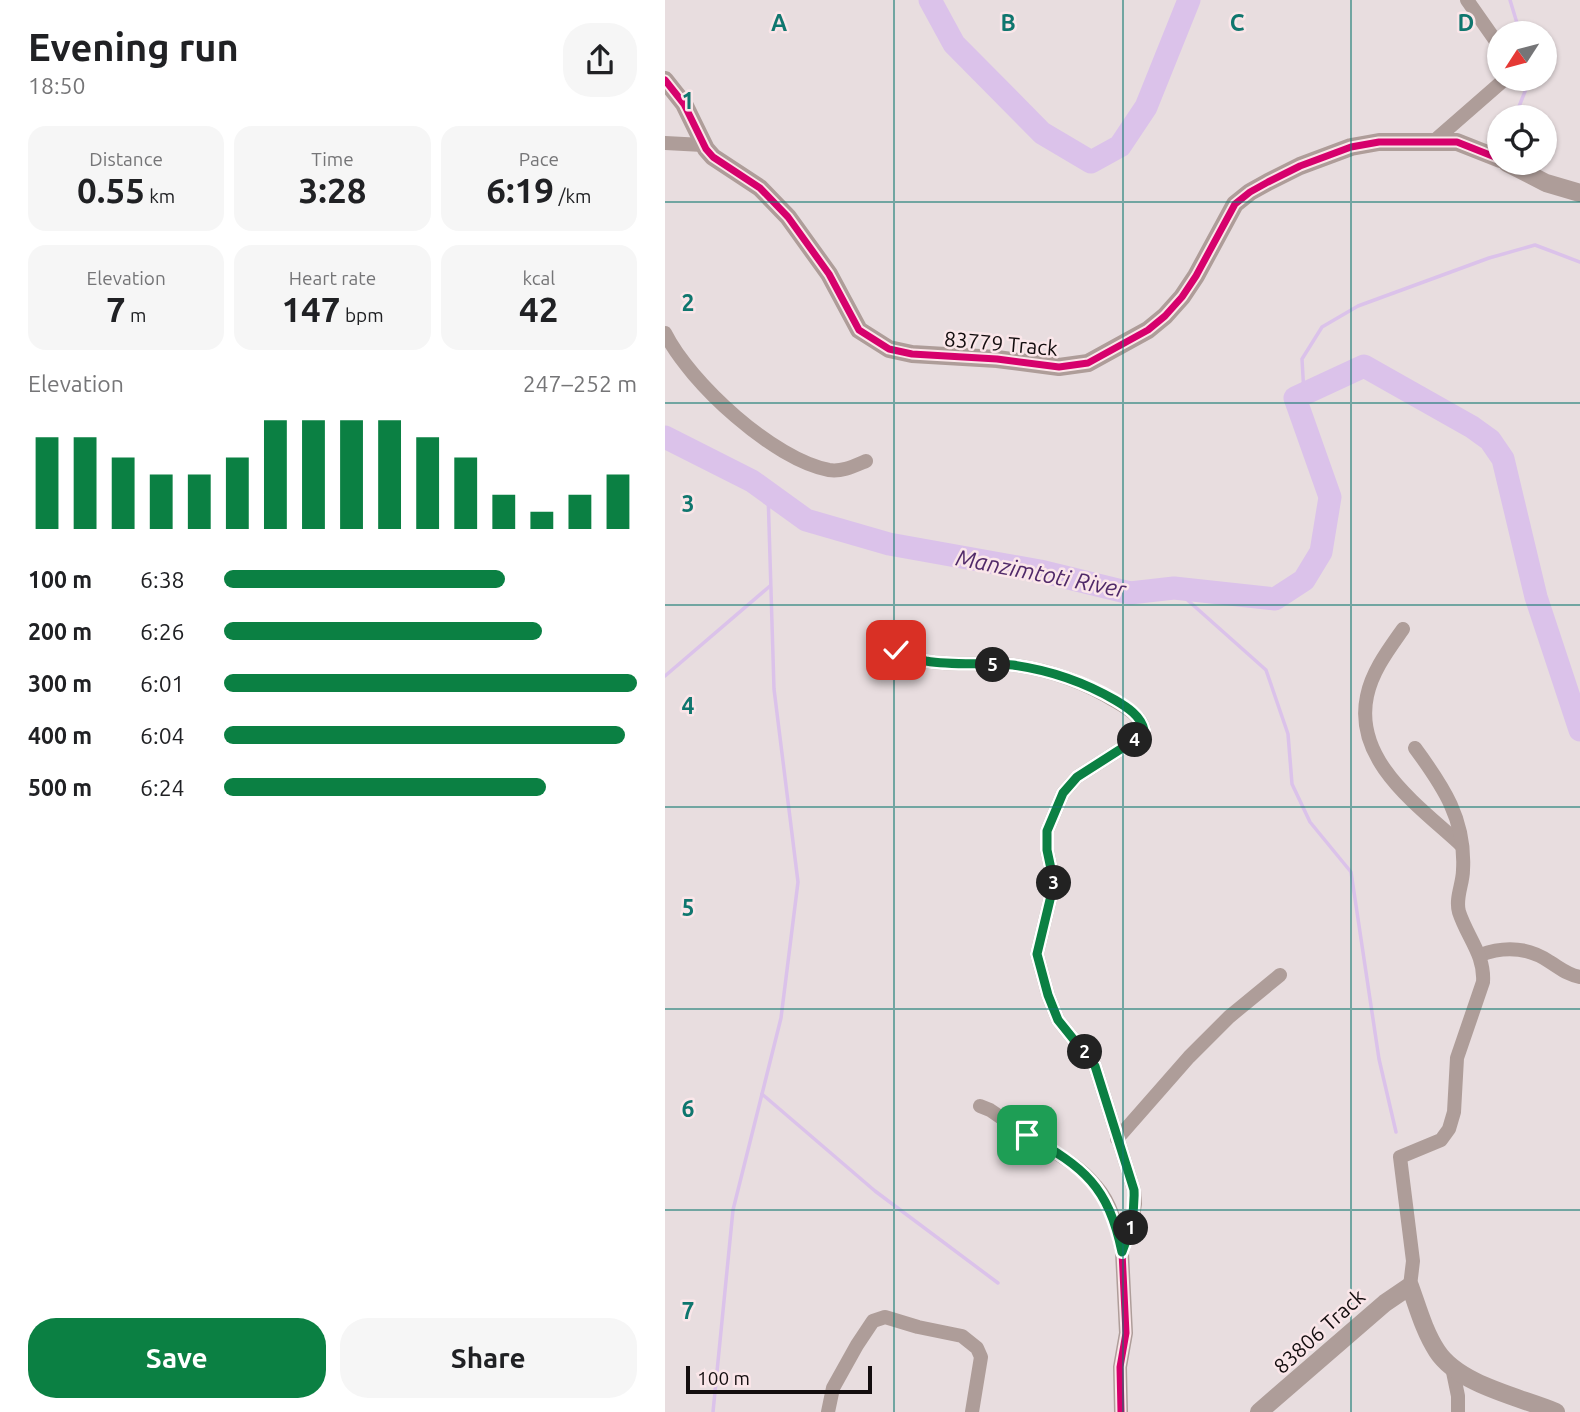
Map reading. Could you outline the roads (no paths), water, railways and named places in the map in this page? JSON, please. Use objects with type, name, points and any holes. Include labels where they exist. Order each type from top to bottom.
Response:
[{"type":"street","points":[[1467,0],[1487,28]]},
{"type":"street","name":"83779 Track","points":[[665,80],[684,104],[703,145],[713,157],[760,188],[788,217],[829,274],[859,330],[889,349],[912,354],[997,359],[1059,367],[1081,365],[1101,358],[1148,330],[1164,316],[1182,297],[1196,276],[1235,204],[1251,192],[1300,166],[1351,147],[1379,142],[1457,142],[1487,154]]},
{"type":"street","points":[[1434,141],[1492,91]]},
{"type":"street","points":[[665,143],[703,145]]},
{"type":"street","points":[[1530,175],[1546,183],[1580,193]]},
{"type":"street","points":[[665,333],[684,362],[716,398],[779,449],[806,463],[831,471],[847,469],[866,461]]},
{"type":"street","points":[[1403,629],[1384,656],[1367,695],[1366,730],[1371,751],[1383,769],[1461,845]]},
{"type":"street","points":[[896,650],[924,661],[1011,665],[1043,671],[1088,685],[1136,716],[1143,725],[1144,730],[1138,738],[1077,777],[1063,793],[1047,831],[1047,850],[1054,883],[1037,954],[1058,1020],[1095,1066],[1134,1190],[1132,1226],[1122,1252]]},
{"type":"street","points":[[1415,748],[1450,799],[1464,871],[1458,902],[1484,971],[1483,982],[1457,1058],[1454,1112],[1449,1129],[1441,1140],[1400,1157],[1413,1261],[1410,1286],[1428,1335],[1438,1352],[1452,1367],[1459,1373],[1509,1395],[1556,1412]]},
{"type":"street","points":[[1480,955],[1497,949],[1522,950],[1549,960],[1566,973],[1580,977]]},
{"type":"street","points":[[1117,1139],[1154,1095],[1221,1025],[1280,975]]},
{"type":"street","points":[[980,1106],[1086,1174],[1098,1187],[1109,1206],[1116,1223],[1122,1252],[1126,1333],[1120,1367],[1121,1412]]},
{"type":"street","name":"83806 Track","points":[[1259,1412],[1385,1303],[1410,1286]]},
{"type":"street","points":[[828,1412],[833,1388],[857,1345],[873,1321],[885,1317],[962,1336],[977,1348],[981,1357],[972,1412]]},
{"type":"street","points":[[1452,1367],[1458,1396],[1458,1412]]},
{"type":"waterway","name":"Manzimtoti River","points":[[930,0],[954,44],[1042,133],[1091,162],[1120,146],[1146,107],[1189,0]]},
{"type":"waterway","points":[[1510,0],[1516,21]]},
{"type":"waterway","points":[[1520,105],[1525,91]]},
{"type":"waterway","points":[[1304,394],[1302,359],[1322,327],[1358,306],[1489,258],[1535,245],[1580,262]]},
{"type":"waterway","name":"Manzimtoti River","points":[[665,437],[752,481],[806,520],[889,544],[1040,571],[1130,593],[1174,588],[1275,599],[1304,580],[1321,552],[1330,497],[1295,398],[1364,366],[1472,427],[1490,440],[1503,459],[1536,597],[1580,730]]},
{"type":"waterway","points":[[713,1412],[733,1210],[781,1018],[798,882],[774,689],[768,492]]},
{"type":"waterway","points":[[665,676],[770,586]]},
{"type":"waterway","points":[[1174,588],[1266,670],[1288,734],[1292,784],[1310,822],[1351,872],[1379,1059],[1396,1132]]},
{"type":"waterway","points":[[762,1094],[875,1191],[998,1283]]}]
